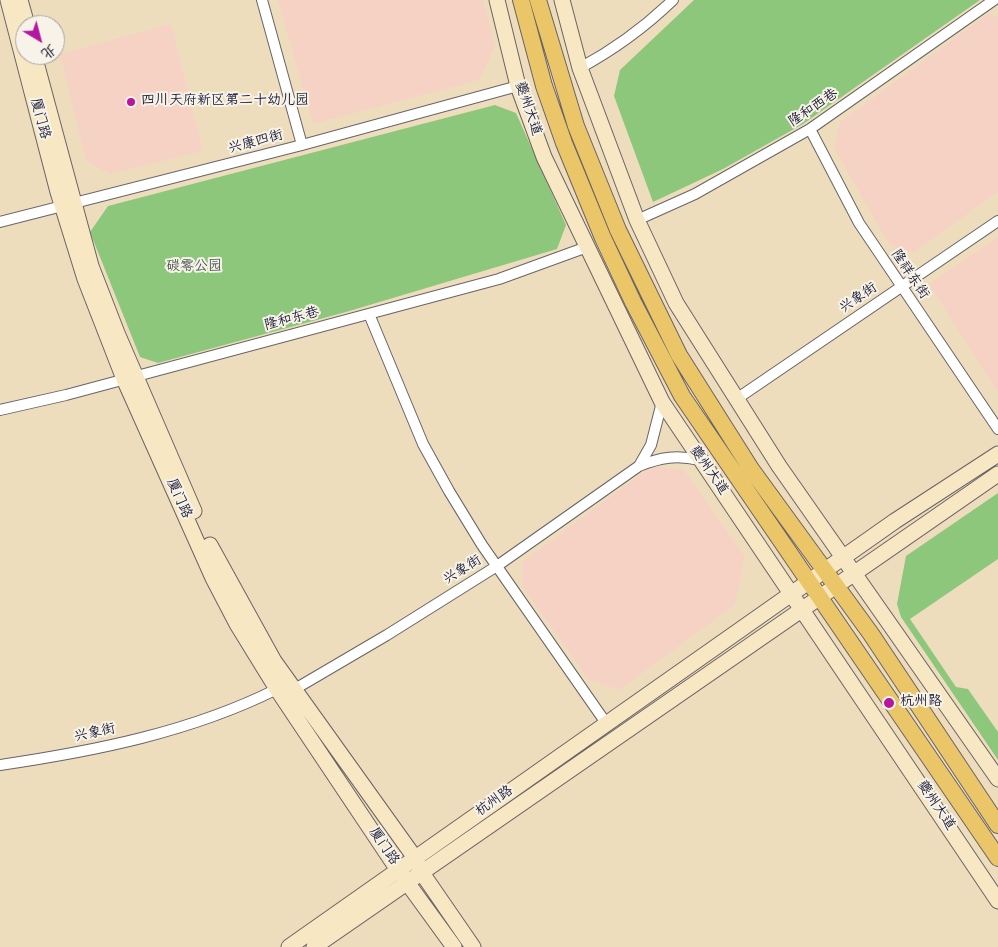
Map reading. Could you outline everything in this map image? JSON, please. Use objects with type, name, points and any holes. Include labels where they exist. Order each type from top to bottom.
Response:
[{"type":"main road","name":"厦门路","points":[[8,0],[68,206]]},
{"type":"main road","points":[[20,0],[24,15]]},
{"type":"main road","name":"夔州大道","points":[[497,0],[518,86],[544,156],[662,402],[998,901]]},
{"type":"main road","name":"夔州大道","points":[[521,0],[544,86],[564,143],[603,238],[633,302],[682,396],[774,532],[821,596],[998,858]]},
{"type":"main road","points":[[538,0],[576,126],[618,230],[679,355],[751,469],[871,634],[998,825]]},
{"type":"main road","points":[[562,0],[580,68],[636,220],[676,303],[779,466],[998,779]]},
{"type":"main road","name":"厦门路","points":[[36,65],[84,278],[213,554],[258,635],[415,858],[422,872],[473,947]]},
{"type":"main road","name":"厦门路","points":[[130,377],[213,578],[237,624],[278,689],[403,876],[454,947]]},
{"type":"main road","name":"杭州路","points":[[314,947],[403,876],[415,858],[824,570],[998,454]]},
{"type":"main road","name":"杭州路","points":[[289,947],[403,876],[422,872],[998,474]]},
{"type":"street","points":[[262,0],[302,145]]},
{"type":"street","points":[[580,68],[613,50],[648,25],[673,0]]},
{"type":"street","name":"隆和西巷","points":[[636,220],[695,194],[810,129],[994,0]]},
{"type":"street","name":"兴康四街","points":[[0,222],[302,145],[518,86]]},
{"type":"street","name":"隆祥东街","points":[[810,129],[859,223],[900,287],[998,429]]},
{"type":"street","name":"兴象街","points":[[736,400],[998,221]]},
{"type":"street","name":"隆和东巷","points":[[0,410],[66,395],[499,279],[587,247]]},
{"type":"street","points":[[369,314],[423,444],[482,545],[606,723]]},
{"type":"street","name":"兴象街","points":[[639,466],[651,445],[662,402]]},
{"type":"street","name":"兴象街","points":[[295,689],[387,636],[497,566],[639,466],[666,457],[681,456],[700,460]]},
{"type":"street","name":"兴象街","points":[[0,765],[55,757],[179,728],[278,689]]},
{"type":"shaded area","points":[[278,0],[483,0],[495,46],[479,80],[313,124]]},
{"type":"shaded area","points":[[988,14],[998,17],[998,192],[913,253],[889,244],[834,148],[840,122]]},
{"type":"shaded area","name":"四川天府新区第二十幼儿园","points":[[171,24],[203,151],[110,174],[86,161],[63,65],[65,65],[65,53]]},
{"type":"shaded area","points":[[998,237],[998,393],[929,284]]},
{"type":"shaded area","points":[[652,466],[684,470],[745,557],[735,605],[619,690],[589,680],[522,586],[522,562]]},
{"type":"green space","points":[[694,0],[980,0],[803,124],[723,169],[653,202],[614,96],[620,70]]},
{"type":"green space","name":"碳零公园","points":[[495,105],[516,113],[566,225],[557,249],[346,312],[158,363],[140,357],[90,232],[108,206]]},
{"type":"green space","points":[[998,493],[998,559],[910,619],[956,687],[968,689],[998,732],[998,760],[901,617],[897,604],[906,556]]},
{"type":"place","name":"四川天府新区第二十幼儿园","points":[[131,102]]},
{"type":"place","name":"杭州路","points":[[889,703]]}]
